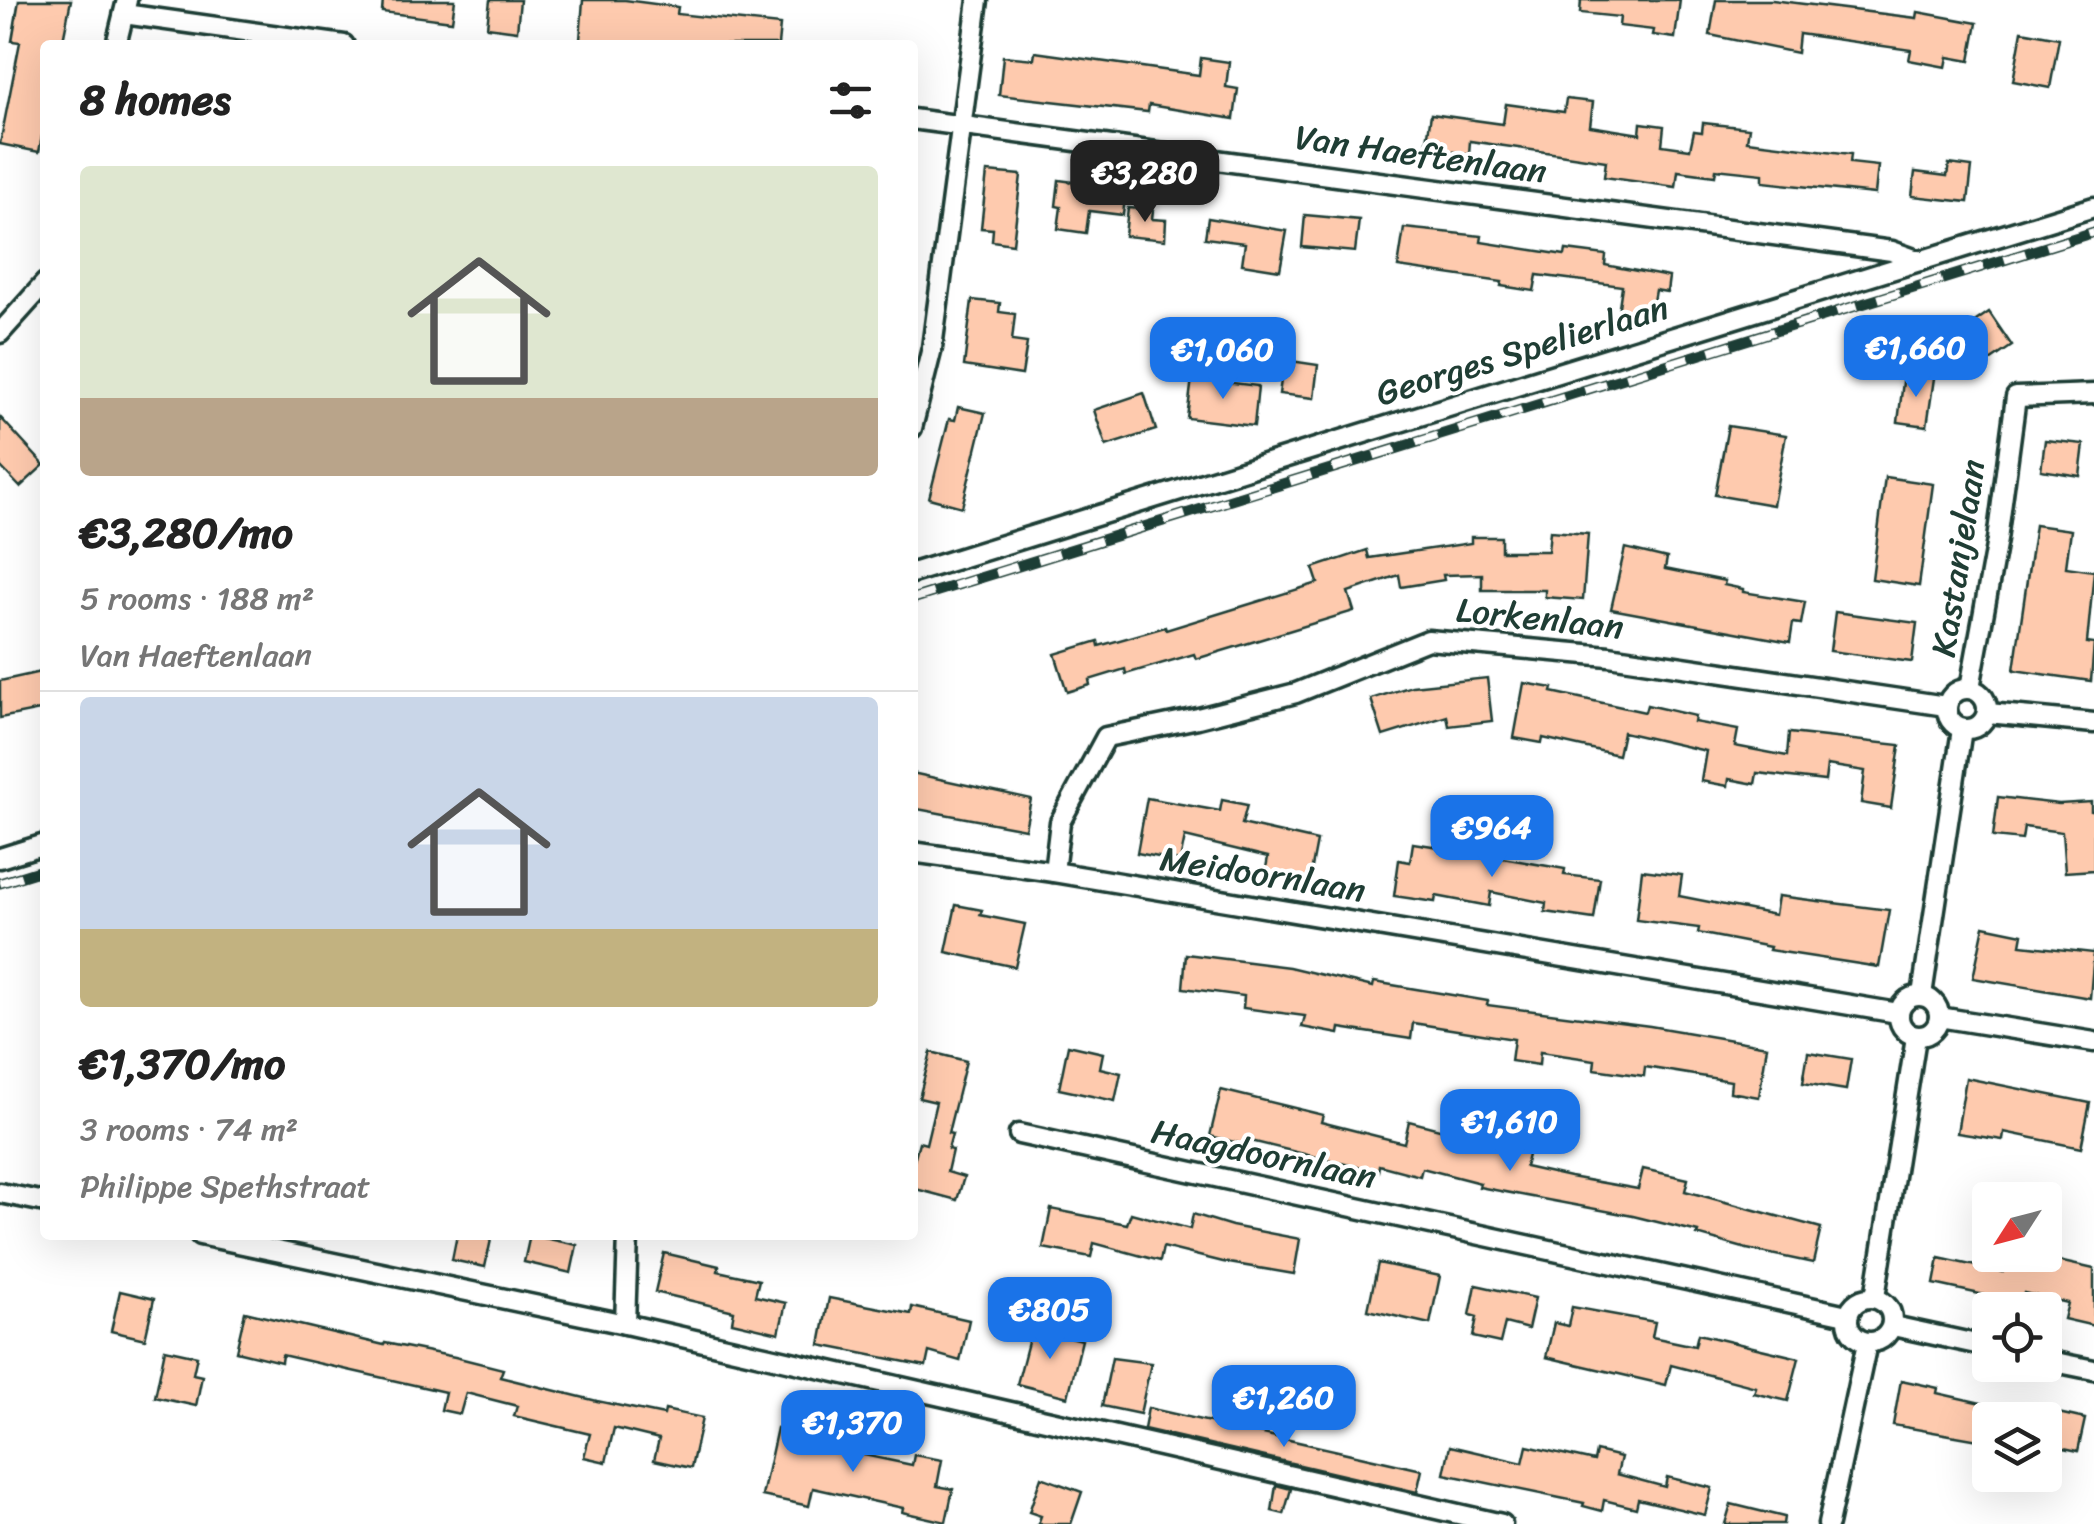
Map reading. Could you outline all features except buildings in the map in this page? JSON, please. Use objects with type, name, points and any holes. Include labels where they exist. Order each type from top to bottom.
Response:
[{"type":"street","points":[[918,404],[932,348],[978,0]]},
{"type":"street","points":[[117,40],[126,7],[315,40]]},
{"type":"street","name":"Van Haeftenlaan","points":[[918,120],[1892,251],[1920,262]]},
{"type":"street","name":"Georges Spelierlaan","points":[[918,571],[2094,207]]},
{"type":"street","points":[[0,333],[40,289]]},
{"type":"street","name":"Kastanjelaan","points":[[1970,688],[1997,540],[2016,397],[2094,394]]},
{"type":"street","name":"Lorkenlaan","points":[[1054,872],[1060,822],[1106,737],[1296,692],[1428,640],[1609,656],[1946,706]]},
{"type":"street","points":[[1970,688],[1984,696],[1988,713],[1977,728],[1962,729],[1950,720],[1946,706],[1956,691],[1970,688]]},
{"type":"street","points":[[1988,713],[2094,724]]},
{"type":"street","points":[[1922,995],[1962,729]]},
{"type":"street","points":[[0,858],[40,846]]},
{"type":"street","name":"Meidoornlaan","points":[[918,853],[1054,872],[1898,1013]]},
{"type":"street","points":[[1922,995],[1936,1005],[1940,1017],[1932,1032],[1916,1037],[1902,1028],[1898,1013],[1907,998],[1922,995]]},
{"type":"street","points":[[1940,1017],[2094,1042]]},
{"type":"street","points":[[1875,1296],[1916,1037]]},
{"type":"street","name":"Haagdoornlaan","points":[[1019,1134],[1846,1316]]},
{"type":"street","points":[[0,1193],[40,1201]]},
{"type":"street","points":[[224,1240],[625,1324],[1502,1524]]},
{"type":"street","points":[[625,1324],[628,1240]]},
{"type":"street","points":[[1875,1296],[1889,1306],[1893,1326],[1884,1339],[1867,1343],[1850,1332],[1846,1316],[1857,1300],[1875,1296]]},
{"type":"street","points":[[1893,1326],[1972,1344]]},
{"type":"street","points":[[1828,1524],[1867,1343]]},
{"type":"street","points":[[2062,1363],[2094,1370]]},
{"type":"railway","points":[[918,597],[2094,232]]},
{"type":"railway","points":[[0,883],[40,871]]}]
